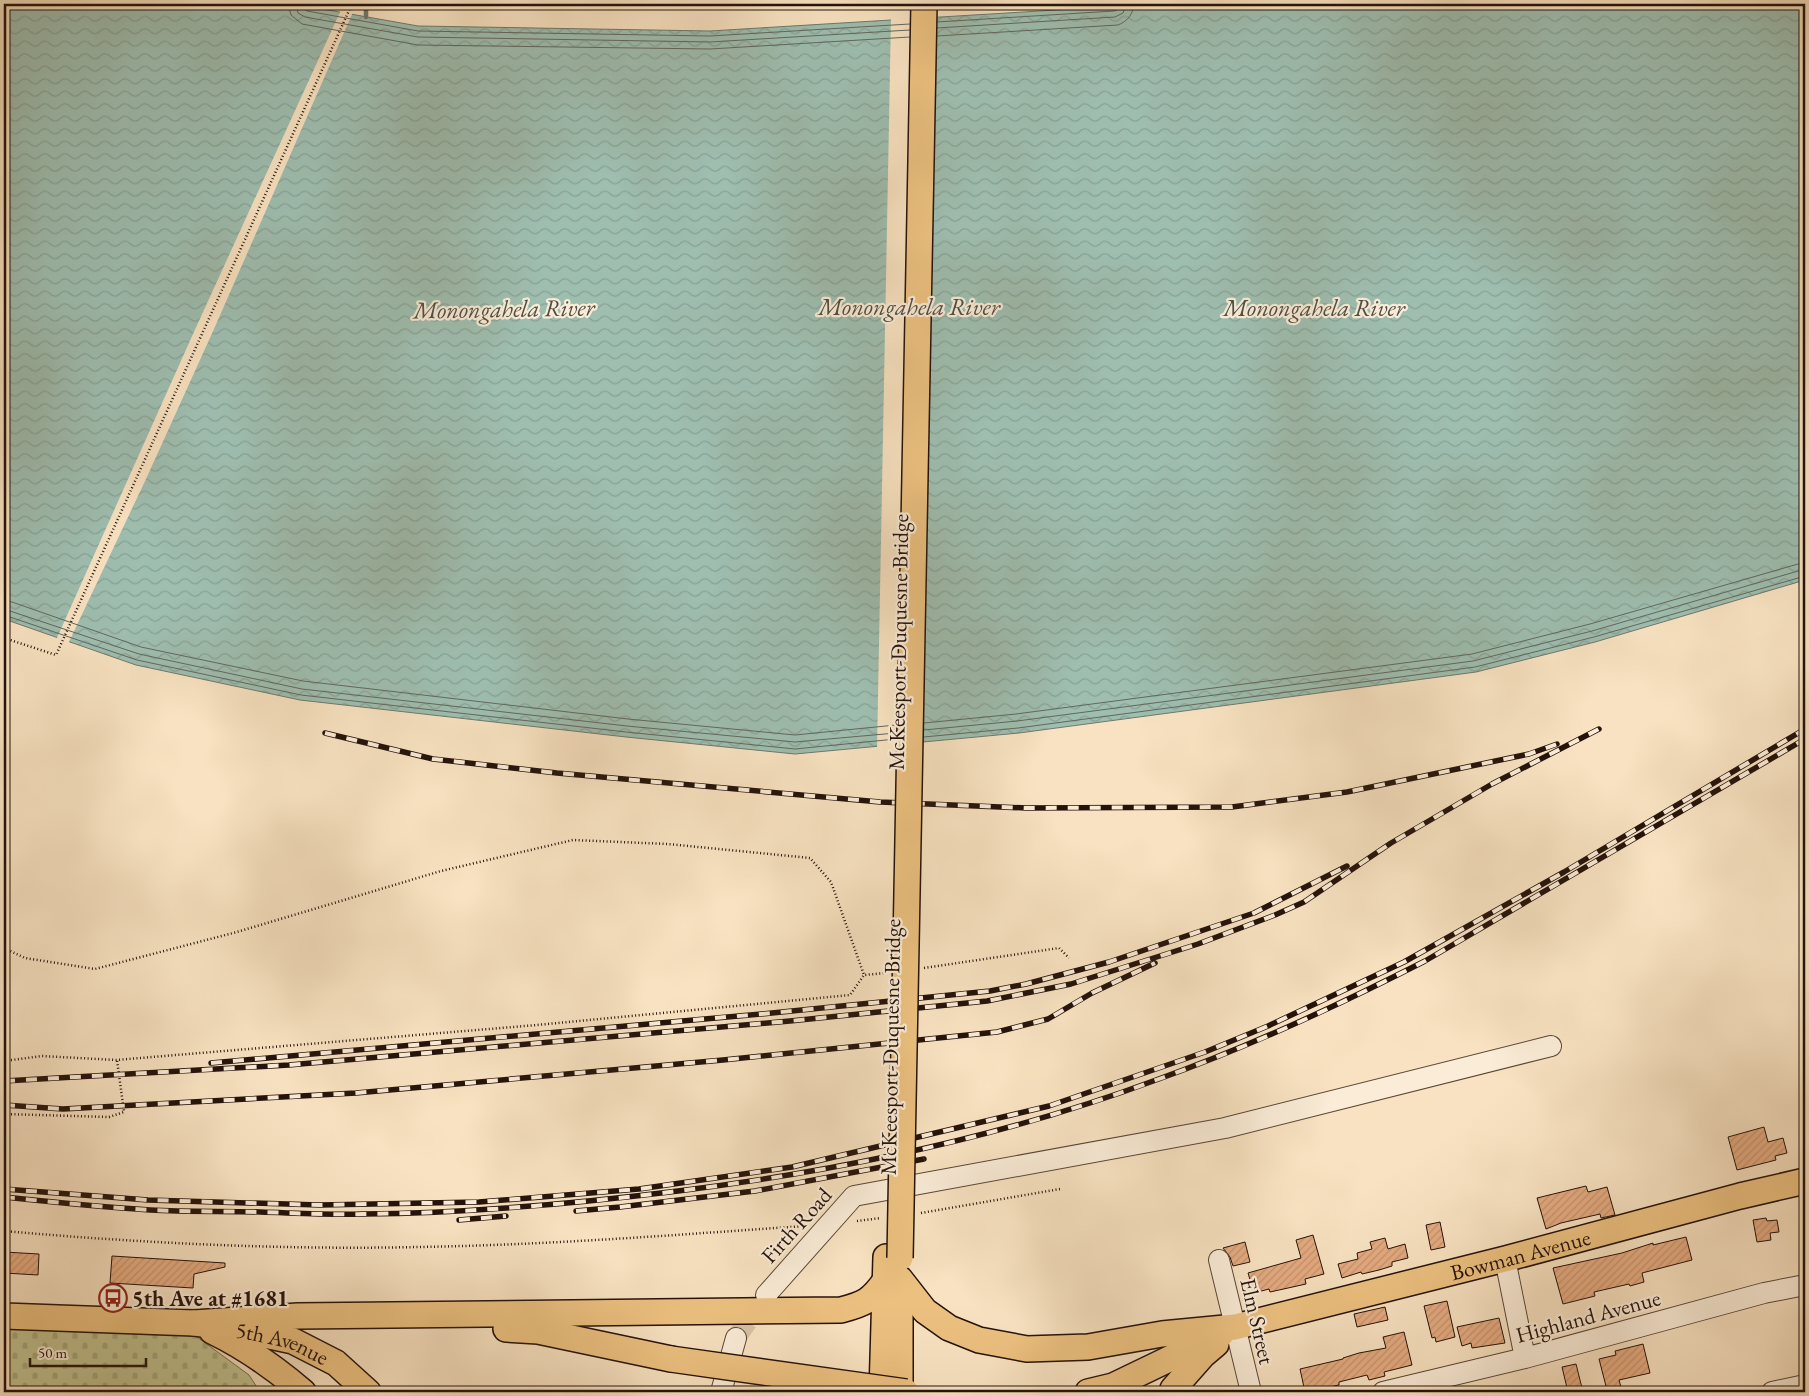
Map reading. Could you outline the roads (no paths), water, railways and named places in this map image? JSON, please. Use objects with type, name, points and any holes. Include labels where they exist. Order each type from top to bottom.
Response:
[{"type":"main road","name":"McKeesport-Duquesne Bridge","points":[[893,1269],[911,4]]},
{"type":"main road","name":"McKeesport-Duquesne Bridge","points":[[893,1269],[924,4]]},
{"type":"main road","name":"Bowman Avenue","points":[[1235,1327],[1505,1259],[1740,1196],[1805,1181]]},
{"type":"main road","points":[[194,1323],[298,1316],[840,1310],[861,1305],[876,1294],[893,1269]]},
{"type":"main road","points":[[893,1269],[925,1311],[949,1328],[979,1340],[1027,1349],[1088,1347],[1162,1334],[1235,1327]]},
{"type":"main road","points":[[882,1392],[891,1349],[893,1269]]},
{"type":"main road","name":"5th Avenue","points":[[4,1316],[194,1323],[242,1330],[293,1341],[336,1363],[368,1392]]},
{"type":"main road","points":[[298,1316],[538,1331],[670,1359],[906,1392]]},
{"type":"main road","points":[[194,1323],[226,1338],[267,1364],[303,1392]]},
{"type":"main road","points":[[1172,1391],[1204,1354],[1235,1327]]},
{"type":"main road","points":[[1088,1392],[1113,1386],[1235,1327]]},
{"type":"main road","points":[[869,1392],[891,1349]]},
{"type":"main road","points":[[891,1349],[900,1392]]},
{"type":"main road","points":[[891,1349],[914,1392]]},
{"type":"street","name":"Firth Road","points":[[766,1295],[854,1196],[1225,1128],[1551,1046]]},
{"type":"street","points":[[1505,1259],[1526,1358]]},
{"type":"street","name":"Elm Street","points":[[1220,1260],[1251,1392]]},
{"type":"street","name":"Highland Avenue","points":[[1383,1392],[1526,1358],[1754,1296],[1805,1285]]},
{"type":"street","points":[[721,1392],[736,1338]]},
{"type":"street","points":[[1780,1391],[1805,1385]]},
{"type":"water","name":"Monongahela River","points":[[4,4],[294,4],[418,26],[710,31],[1155,4],[1805,4],[1805,580],[1595,642],[1476,672],[1019,733],[795,754],[300,700],[136,665],[4,619]]},
{"type":"waterway","points":[[366,4],[366,17]]},
{"type":"tunnel","points":[[736,1338],[761,1302]]},
{"type":"railway","points":[[4,1081],[289,1065],[790,1021],[987,1001],[1071,984],[1198,944],[1304,902],[1391,843],[1492,784],[1599,729]]},
{"type":"railway","points":[[4,1189],[148,1200],[320,1205],[479,1202],[639,1189],[792,1167],[1049,1106],[1205,1052],[1268,1026],[1404,962],[1564,872],[1805,729]]},
{"type":"railway","points":[[325,733],[433,759],[557,773],[880,802],[1026,808],[1232,807],[1347,792],[1529,754],[1557,744]]},
{"type":"railway","points":[[4,1197],[178,1211],[350,1214],[482,1210],[599,1200],[739,1183],[860,1162],[980,1135],[1040,1119],[1191,1067],[1259,1040],[1359,994],[1425,961],[1805,739]]},
{"type":"railway","points":[[211,1063],[772,1013],[990,991],[1026,984],[1109,962],[1254,913],[1347,866]]},
{"type":"railway","points":[[4,1105],[63,1109],[356,1093],[723,1060],[997,1032],[1048,1019],[1092,993],[1155,963]]},
{"type":"railway","points":[[576,1211],[755,1191],[924,1159]]},
{"type":"railway","points":[[459,1220],[506,1216]]},
{"type":"place","name":"5th Ave at #1681","points":[[113,1298]]}]
